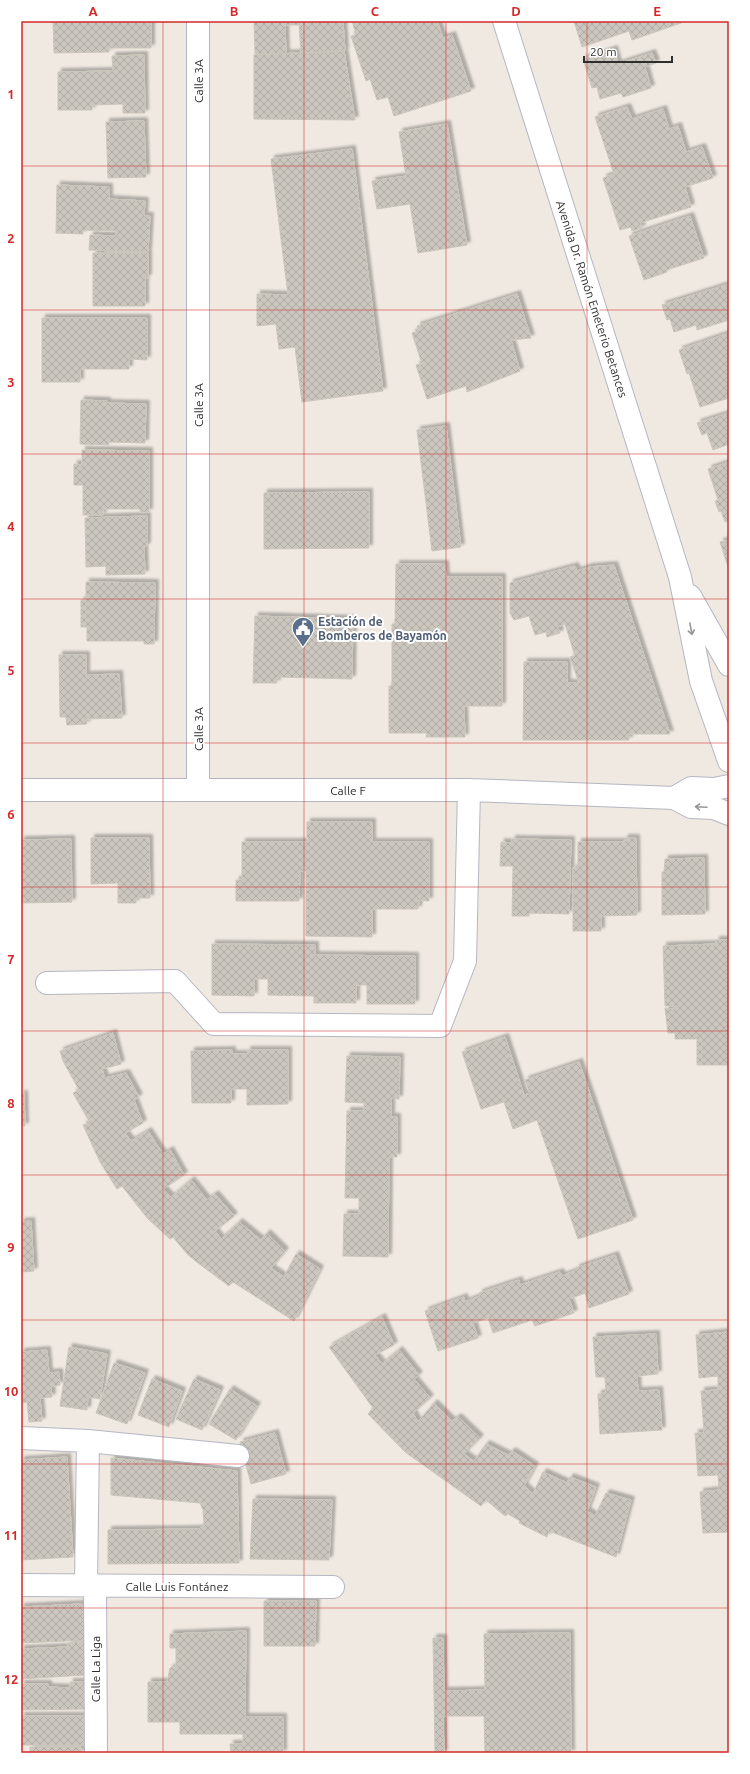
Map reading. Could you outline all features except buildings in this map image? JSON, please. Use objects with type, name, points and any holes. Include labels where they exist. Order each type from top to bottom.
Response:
[{"type":"street","name":"Calle 3A","points":[[198,21],[198,789]]},
{"type":"street","name":"Avenida Dr. Ramón Emeterio Betances","points":[[504,21],[680,577],[701,681],[729,761]]},
{"type":"street","name":"Avenida Dr. Ramón Emeterio Betances","points":[[680,577],[729,665]]},
{"type":"street","points":[[674,798],[691,788],[714,789],[729,786]]},
{"type":"street","name":"Calle F","points":[[21,790],[469,790],[674,798],[691,807],[714,808],[729,814]]},
{"type":"street","points":[[47,983],[175,980],[214,1024],[440,1026],[465,961],[469,790]]},
{"type":"street","points":[[21,1438],[88,1441],[238,1456]]},
{"type":"street","name":"Calle La Liga","points":[[88,1441],[90,1585],[96,1753]]},
{"type":"street","name":"Calle Luis Fontánez","points":[[21,1585],[333,1587]]},
{"type":"place","name":"Estación de Bomberos de Bayamón","points":[[303,648]]}]
